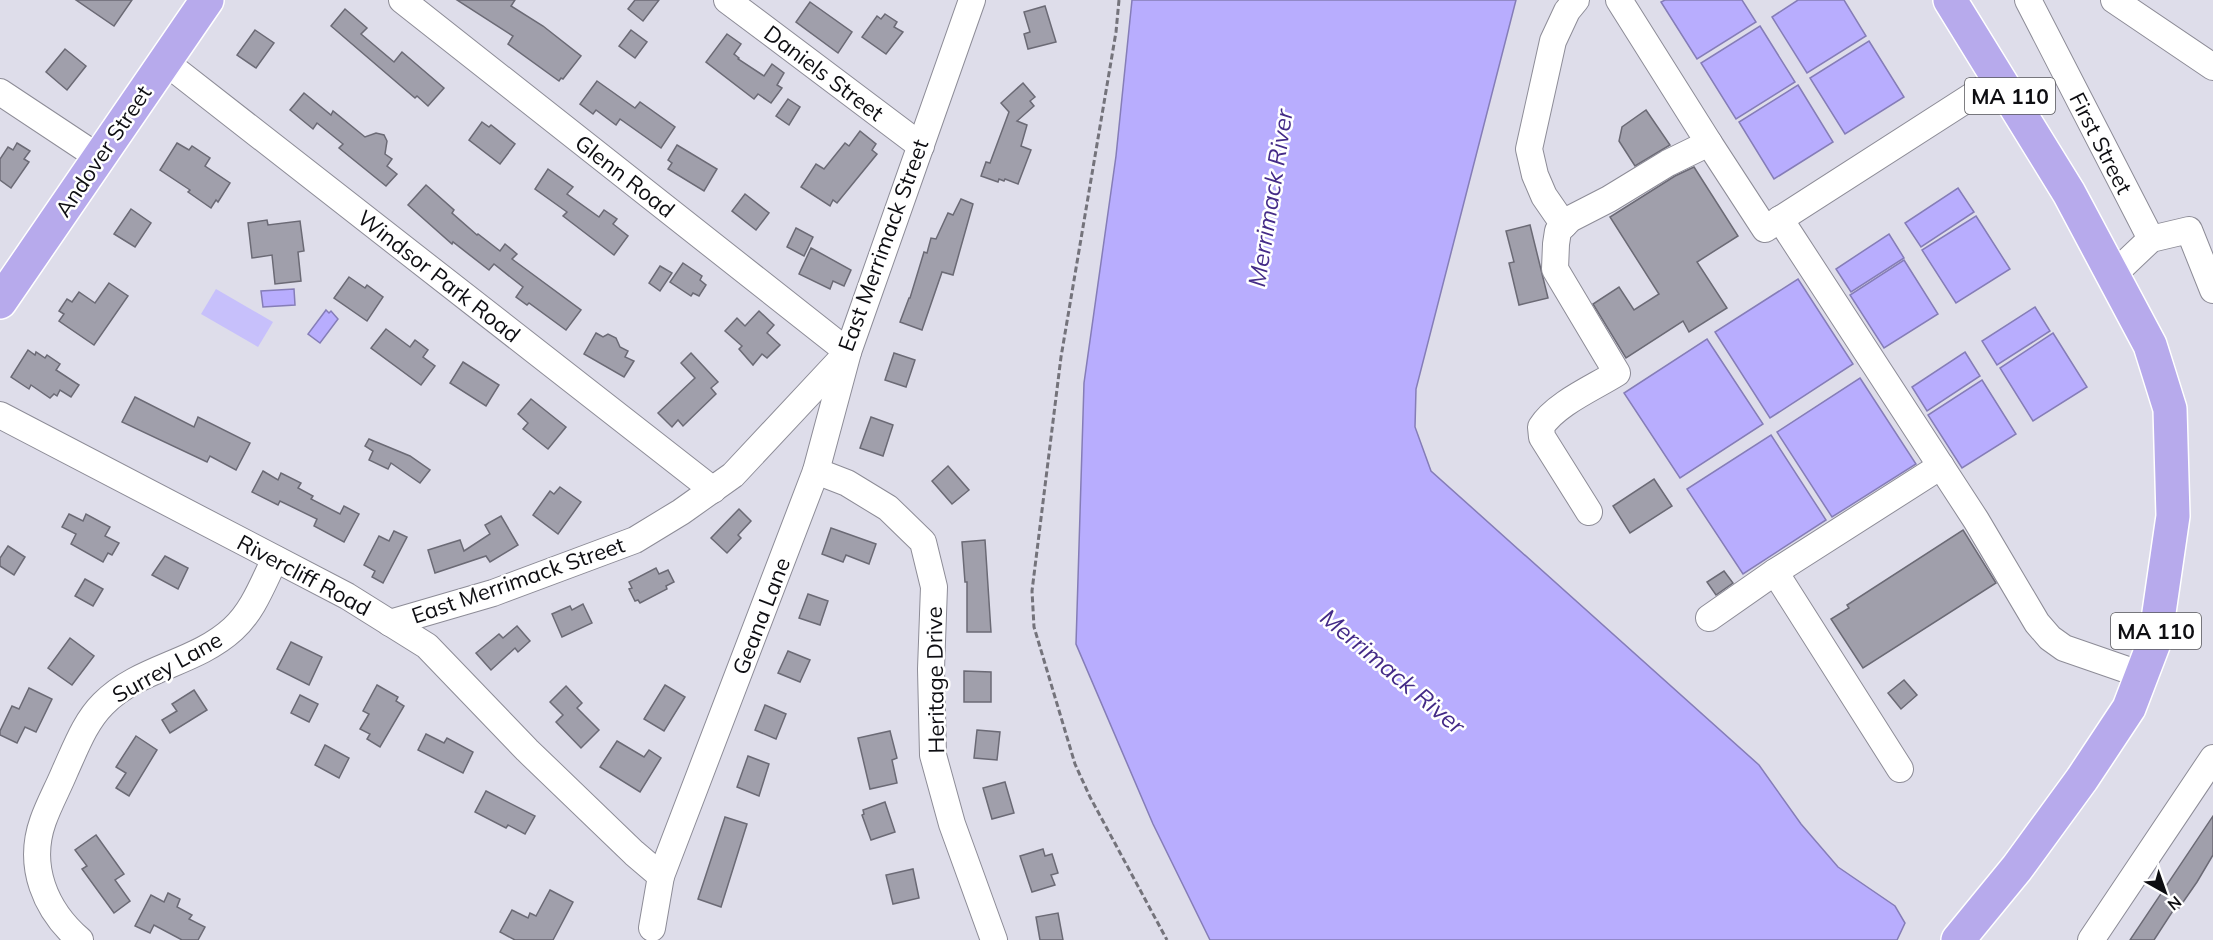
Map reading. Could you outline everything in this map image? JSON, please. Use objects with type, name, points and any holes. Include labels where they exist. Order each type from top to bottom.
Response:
[{"type":"main road","name":"Andover Street","points":[[0,302],[207,0]]},
{"type":"main road","name":"MA 110","points":[[1950,0],[2069,193],[2150,345],[2170,409],[2173,516],[2155,640],[2129,708],[2082,779],[2017,868],[1958,940]]},
{"type":"street","name":"Glenn Road","points":[[402,0],[848,352]]},
{"type":"street","name":"Daniels Street","points":[[727,0],[921,146]]},
{"type":"street","name":"East Merrimack Street","points":[[390,623],[493,593],[635,540],[714,490],[733,475],[848,352],[972,0]]},
{"type":"street","points":[[1564,225],[1544,196],[1535,175],[1529,149],[1553,41],[1567,11],[1576,0]]},
{"type":"street","points":[[1619,0],[1765,229],[2000,78]]},
{"type":"street","name":"First Street","points":[[2028,0],[2151,239]]},
{"type":"street","points":[[2114,0],[2213,67]]},
{"type":"street","name":"Windsor Park Road","points":[[164,62],[714,490]]},
{"type":"street","points":[[0,92],[98,158]]},
{"type":"street","points":[[1589,512],[1542,437],[1541,427],[1546,417],[1617,373],[1555,269],[1558,231],[1570,219],[1609,199],[1668,163],[1709,143]]},
{"type":"street","points":[[1780,219],[1976,520],[2037,622],[2050,638],[2064,648],[2142,675]]},
{"type":"street","points":[[2113,275],[2151,239],[2189,230],[2213,290]]},
{"type":"street","name":"Geana Lane","points":[[661,876],[816,471],[848,352]]},
{"type":"street","name":"Rivercliff Road","points":[[0,415],[347,596],[427,646],[527,750],[634,854],[661,876]]},
{"type":"street","points":[[1709,618],[1775,572],[1941,466]]},
{"type":"street","name":"Heritage Drive","points":[[816,471],[847,483],[888,508],[923,542],[934,587],[931,669],[933,755],[952,824],[994,940]]},
{"type":"street","name":"Surrey Lane","points":[[80,940],[57,918],[49,903],[42,888],[37,855],[42,822],[87,724],[103,704],[124,686],[193,655],[235,628],[253,603],[275,559]]},
{"type":"street","points":[[1775,572],[1900,769]]},
{"type":"street","points":[[2091,940],[2213,758]]},
{"type":"street","points":[[652,928],[661,876]]},
{"type":"path","points":[[1119,0],[1116,32],[1060,357],[1032,591],[1034,627],[1075,764],[1090,797],[1167,940]]},
{"type":"shaded area","points":[[216,289],[273,322],[258,347],[201,314]]},
{"type":"water","name":"Merrimack River","points":[[1132,0],[1516,0],[1416,389],[1415,427],[1431,471],[1759,765],[1801,824],[1838,867],[1895,906],[1905,923],[1897,940],[1210,940],[1153,824],[1076,644],[1084,383],[1116,156]]},
{"type":"water","points":[[1665,0],[1742,0],[1756,22],[1697,59],[1661,2]]},
{"type":"water","points":[[1798,0],[1844,0],[1866,36],[1807,73],[1772,17]]},
{"type":"water","points":[[1760,26],[1795,82],[1736,119],[1701,63]]},
{"type":"water","points":[[1869,41],[1904,97],[1845,134],[1810,78]]},
{"type":"water","points":[[1798,85],[1833,142],[1774,179],[1739,122]]},
{"type":"water","points":[[1958,188],[1974,212],[1921,247],[1905,223]]},
{"type":"water","points":[[1976,216],[2010,269],[1956,303],[1922,250]]},
{"type":"water","points":[[1889,234],[1904,258],[1851,292],[1836,269]]},
{"type":"water","points":[[1904,260],[1938,314],[1884,348],[1850,295]]},
{"type":"water","points":[[1798,279],[1853,364],[1770,418],[1715,332]]},
{"type":"water","points":[[294,289],[295,305],[263,307],[261,291]]},
{"type":"water","points":[[2035,307],[2050,331],[1997,365],[1982,341]]},
{"type":"water","points":[[326,310],[329,313],[331,311],[338,319],[320,343],[308,334]]},
{"type":"water","points":[[2053,333],[2087,387],[2033,421],[2000,368]]},
{"type":"water","points":[[1707,339],[1763,424],[1680,478],[1624,393]]},
{"type":"water","points":[[1965,352],[1980,376],[1927,411],[1912,387]]},
{"type":"water","points":[[1860,378],[1916,464],[1832,517],[1777,432]]},
{"type":"water","points":[[1982,380],[2016,434],[1962,468],[1928,415]]},
{"type":"water","points":[[1771,435],[1826,520],[1743,574],[1687,489]]},
{"type":"building","points":[[76,0],[132,0],[114,26]]},
{"type":"building","points":[[457,0],[515,0],[511,6],[543,26],[581,56],[559,81],[508,44],[513,36]]},
{"type":"building","points":[[635,0],[659,0],[643,21],[628,9]]},
{"type":"building","points":[[810,2],[852,32],[838,53],[796,22]]},
{"type":"building","points":[[1045,6],[1056,42],[1028,49],[1024,34],[1030,32],[1024,12]]},
{"type":"building","points":[[345,9],[367,28],[361,34],[394,62],[402,52],[444,88],[428,106],[417,96],[415,98],[331,26]]},
{"type":"building","points":[[885,14],[897,22],[894,27],[903,32],[886,54],[862,37],[877,16],[881,19]]},
{"type":"building","points":[[255,30],[274,43],[256,68],[237,55]]},
{"type":"building","points":[[631,30],[647,42],[635,58],[619,46]]},
{"type":"building","points":[[727,34],[741,44],[734,54],[738,59],[764,76],[772,64],[784,73],[777,85],[782,88],[771,103],[758,94],[754,99],[706,62]]},
{"type":"building","points":[[65,49],[86,66],[67,90],[46,72]]},
{"type":"building","points":[[597,81],[635,108],[640,102],[675,127],[661,148],[620,119],[616,125],[596,110],[593,114],[580,104]]},
{"type":"building","points":[[1023,83],[1035,97],[1030,101],[1034,106],[1017,121],[1027,125],[1021,146],[1031,150],[1018,184],[1005,179],[1004,181],[999,179],[998,182],[981,176],[986,162],[990,163],[1009,112],[1001,103]]},
{"type":"building","points":[[304,93],[331,115],[333,111],[365,137],[376,133],[384,135],[387,141],[385,154],[392,159],[387,166],[397,174],[386,186],[339,148],[343,144],[317,123],[313,129],[290,110]]},
{"type":"building","points":[[788,99],[800,107],[789,125],[776,116]]},
{"type":"building","points":[[1646,110],[1670,145],[1635,166],[1619,141],[1622,127]]},
{"type":"building","points":[[482,122],[489,127],[491,125],[515,144],[500,164],[469,140]]},
{"type":"building","points":[[860,131],[876,144],[872,150],[877,154],[837,203],[833,200],[830,206],[801,187],[816,164],[824,169],[845,143],[849,146]]},
{"type":"building","points":[[17,143],[30,151],[24,159],[29,162],[11,188],[0,180],[0,159],[8,147],[13,150]]},
{"type":"building","points":[[177,143],[189,150],[192,146],[210,158],[205,166],[230,183],[218,202],[216,200],[211,208],[188,192],[190,190],[160,170]]},
{"type":"building","points":[[677,145],[717,169],[704,191],[668,169],[672,163],[668,160]]},
{"type":"building","points":[[1694,167],[1738,236],[1697,262],[1727,308],[1689,332],[1683,321],[1626,358],[1593,304],[1619,287],[1634,310],[1659,294],[1610,217],[1675,176]]},
{"type":"building","points":[[548,169],[573,187],[567,194],[599,217],[604,210],[617,219],[613,224],[628,236],[614,255],[563,216],[567,212],[535,189]]},
{"type":"building","points":[[426,185],[477,235],[500,251],[505,244],[517,254],[512,259],[581,310],[566,330],[529,303],[527,305],[516,297],[523,287],[494,264],[489,270],[453,242],[452,244],[408,205]]},
{"type":"building","points":[[745,194],[769,213],[756,230],[732,211]]},
{"type":"building","points":[[961,199],[973,204],[953,275],[942,272],[922,330],[900,322],[924,252],[927,253],[931,238],[936,239],[948,213],[953,215]]},
{"type":"building","points":[[131,209],[151,223],[135,247],[114,234]]},
{"type":"building","points":[[267,220],[268,225],[300,221],[304,251],[298,252],[301,281],[275,284],[272,255],[252,258],[248,223]]},
{"type":"building","points":[[1530,225],[1548,298],[1519,305],[1509,263],[1514,262],[1506,231]]},
{"type":"building","points":[[796,228],[813,237],[804,256],[787,247]]},
{"type":"building","points":[[811,248],[851,270],[844,286],[833,281],[830,289],[799,274]]},
{"type":"building","points":[[683,263],[702,276],[700,280],[706,285],[699,296],[693,293],[691,296],[670,282]]},
{"type":"building","points":[[660,266],[672,273],[660,291],[649,283]]},
{"type":"building","points":[[349,277],[365,288],[367,285],[383,297],[367,321],[334,298]]},
{"type":"building","points":[[109,283],[128,296],[94,345],[59,321],[64,314],[59,311],[67,299],[72,302],[79,292],[95,303]]},
{"type":"building","points":[[759,311],[774,325],[767,333],[780,345],[767,358],[762,354],[753,365],[739,349],[742,346],[725,331],[737,318],[745,326]]},
{"type":"building","points":[[386,329],[410,347],[415,340],[428,350],[423,357],[435,366],[421,385],[371,348]]},
{"type":"building","points":[[596,333],[603,337],[608,334],[616,338],[620,347],[628,351],[625,357],[634,361],[624,377],[584,354]]},
{"type":"building","points":[[28,350],[45,358],[47,355],[60,364],[56,370],[79,385],[71,397],[60,390],[57,396],[54,394],[50,398],[31,385],[29,389],[11,377]]},
{"type":"building","points":[[691,353],[718,382],[711,388],[716,394],[683,426],[678,420],[672,427],[658,413],[695,378],[681,363]]},
{"type":"building","points":[[894,353],[915,360],[906,387],[885,380]]},
{"type":"building","points":[[463,362],[499,385],[486,406],[450,383]]},
{"type":"building","points":[[135,397],[194,427],[198,417],[250,443],[236,470],[210,456],[207,462],[122,422]]},
{"type":"building","points":[[531,399],[566,427],[548,449],[523,429],[528,423],[518,414]]},
{"type":"building","points":[[871,417],[893,425],[883,456],[860,448]]},
{"type":"building","points":[[369,439],[410,456],[430,470],[420,483],[391,463],[388,469],[369,460],[373,451],[365,446]]},
{"type":"building","points":[[948,466],[969,490],[952,504],[932,481]]},
{"type":"building","points":[[263,471],[278,480],[281,473],[301,483],[298,488],[313,496],[311,499],[340,514],[344,506],[359,514],[344,542],[314,526],[317,519],[280,501],[278,505],[252,492]]},
{"type":"building","points":[[1654,479],[1672,506],[1630,533],[1613,506]]},
{"type":"building","points":[[560,487],[581,502],[558,534],[533,515],[550,491],[554,494]]},
{"type":"building","points":[[739,509],[751,521],[738,535],[741,538],[727,553],[711,538]]},
{"type":"building","points":[[69,514],[83,521],[86,514],[110,527],[105,536],[119,543],[112,555],[108,553],[103,562],[71,544],[76,534],[62,527]]},
{"type":"building","points":[[501,516],[518,545],[490,562],[486,556],[435,573],[428,550],[460,540],[464,551],[490,534],[485,525]]},
{"type":"building","points":[[831,528],[876,544],[869,564],[846,555],[843,562],[822,554]]},
{"type":"building","points":[[1963,530],[1996,583],[1863,668],[1831,619],[1849,608],[1847,605]]},
{"type":"building","points":[[394,531],[407,537],[383,583],[372,577],[375,571],[364,565],[379,536],[389,541]]},
{"type":"building","points":[[985,540],[991,632],[967,632],[967,582],[965,582],[962,542]]},
{"type":"building","points":[[8,546],[25,557],[14,575],[0,566],[0,558]]},
{"type":"building","points":[[165,556],[188,568],[178,589],[152,575]]},
{"type":"building","points":[[656,568],[659,574],[668,570],[674,582],[666,586],[667,589],[640,603],[638,600],[635,601],[629,589],[632,588],[629,582]]},
{"type":"building","points":[[1724,571],[1733,583],[1716,595],[1707,582]]},
{"type":"building","points":[[85,579],[103,589],[93,606],[75,596]]},
{"type":"building","points":[[808,594],[828,601],[820,625],[799,618]]},
{"type":"building","points":[[583,604],[592,623],[562,637],[552,614],[570,606],[572,610]]},
{"type":"building","points":[[517,626],[530,641],[518,652],[515,648],[491,670],[476,653],[499,634],[503,638]]},
{"type":"building","points":[[70,638],[94,656],[72,685],[48,668]]},
{"type":"building","points":[[291,642],[322,657],[309,685],[277,669]]},
{"type":"building","points":[[788,651],[810,660],[800,682],[778,673]]},
{"type":"building","points":[[964,671],[991,672],[991,702],[964,702]]},
{"type":"building","points":[[1904,680],[1917,695],[1901,709],[1888,693]]},
{"type":"building","points":[[377,685],[398,697],[396,701],[404,706],[380,747],[367,739],[370,734],[360,729],[369,714],[363,711]]},
{"type":"building","points":[[665,685],[685,697],[664,731],[644,719]]},
{"type":"building","points":[[566,686],[582,703],[577,708],[599,730],[581,748],[556,722],[563,715],[550,702]]},
{"type":"building","points":[[29,688],[52,699],[36,732],[25,727],[17,743],[0,735],[0,731],[12,706],[19,709]]},
{"type":"building","points":[[194,690],[207,710],[170,733],[162,720],[177,711],[172,704]]},
{"type":"building","points":[[300,695],[318,704],[309,722],[291,713]]},
{"type":"building","points":[[765,705],[786,714],[776,739],[755,730]]},
{"type":"building","points":[[977,730],[1000,732],[997,760],[974,758]]},
{"type":"building","points":[[890,731],[897,758],[892,760],[897,783],[870,789],[858,738]]},
{"type":"building","points":[[426,734],[444,743],[447,738],[473,752],[463,773],[418,750]]},
{"type":"building","points":[[136,736],[157,750],[129,796],[116,788],[126,773],[116,767]]},
{"type":"building","points":[[617,741],[644,757],[649,750],[661,758],[640,792],[600,767]]},
{"type":"building","points":[[325,745],[349,758],[339,778],[315,765]]},
{"type":"building","points":[[748,756],[769,764],[759,796],[737,787]]},
{"type":"building","points":[[1005,782],[1014,813],[992,819],[983,788]]},
{"type":"building","points":[[486,791],[535,816],[525,834],[508,825],[506,828],[475,812]]},
{"type":"building","points":[[885,802],[895,832],[871,840],[862,815],[863,810]]},
{"type":"building","points":[[2213,816],[2213,855],[2197,882],[2179,908],[2176,906],[2154,940],[2130,940]]},
{"type":"building","points":[[725,817],[747,824],[721,907],[698,899]]},
{"type":"building","points":[[96,835],[124,874],[115,880],[130,901],[114,913],[82,869],[87,866],[75,850]]},
{"type":"building","points":[[1043,849],[1045,856],[1052,854],[1058,873],[1051,875],[1055,885],[1032,892],[1020,856]]},
{"type":"building","points":[[913,869],[919,898],[893,904],[886,875]]},
{"type":"building","points":[[550,890],[573,902],[553,940],[515,940],[500,932],[512,910],[528,918],[530,913],[536,916]]},
{"type":"building","points":[[168,893],[180,899],[177,907],[192,915],[189,919],[205,927],[198,940],[182,940],[154,925],[150,933],[135,926],[151,895],[164,902]]},
{"type":"building","points":[[1058,913],[1063,940],[1040,940],[1036,917]]}]
